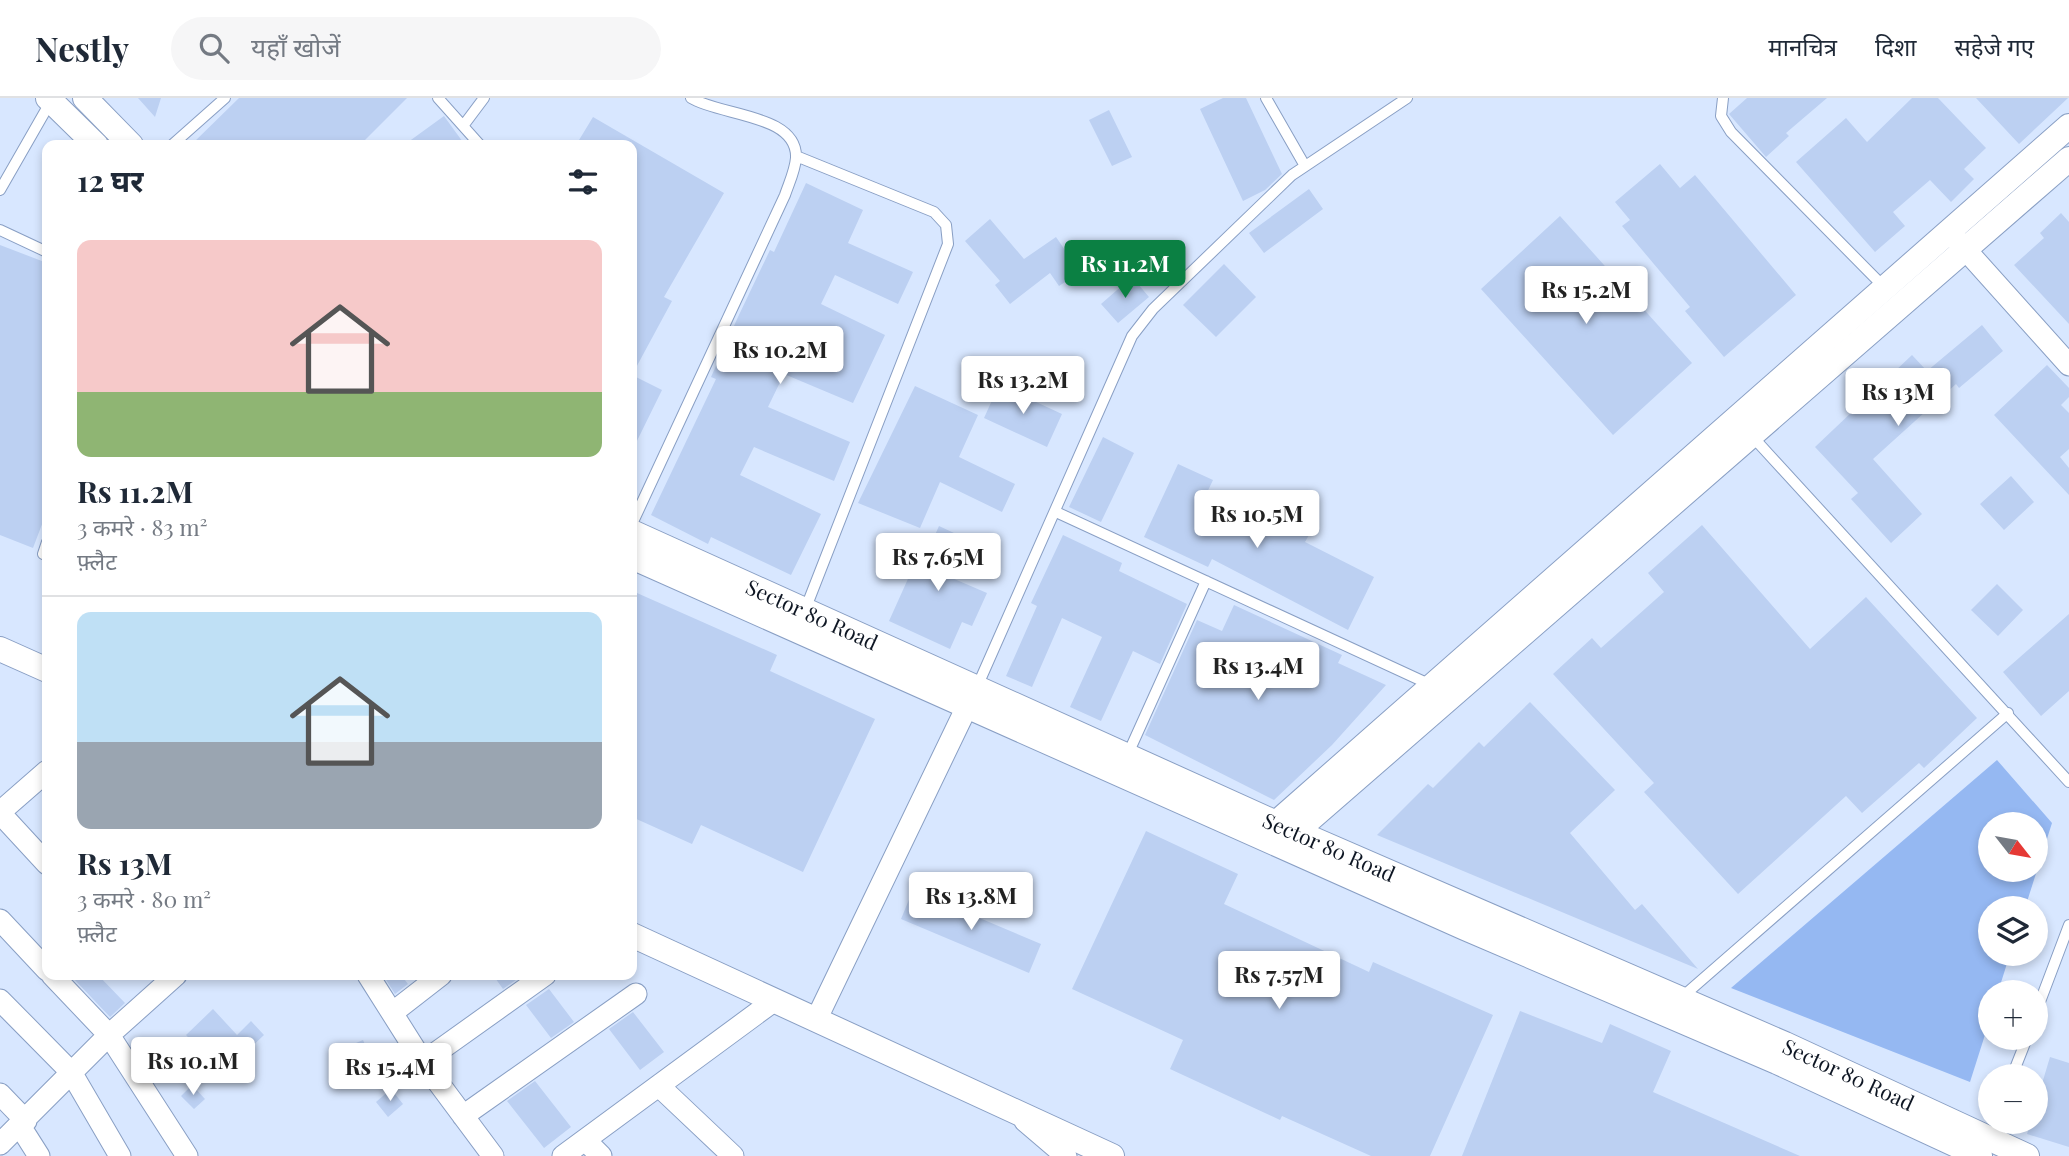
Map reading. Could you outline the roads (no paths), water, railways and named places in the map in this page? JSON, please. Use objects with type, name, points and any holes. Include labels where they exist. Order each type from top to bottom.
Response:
[{"type":"street","points":[[85,98],[126,140]]},
{"type":"street","points":[[49,100],[91,140]]},
{"type":"street","points":[[1278,834],[1752,436],[1958,241],[2069,126]]},
{"type":"street","points":[[1278,834],[1431,685],[1885,289],[1958,241],[2069,159]]},
{"type":"street","points":[[1958,241],[2069,365]]},
{"type":"street","name":"Sector 80 Road","points":[[637,534],[805,610],[971,696],[1278,834],[1672,1007],[1785,1044],[1986,1145],[2027,1156]]},
{"type":"street","name":"Sector 80 Road","points":[[637,559],[971,696],[1127,756],[1278,834]]},
{"type":"street","points":[[0,649],[42,668]]},
{"type":"street","points":[[817,1018],[971,696]]},
{"type":"street","points":[[42,775],[0,812],[42,858]]},
{"type":"street","points":[[0,920],[42,965]]},
{"type":"street","points":[[637,937],[1112,1156]]},
{"type":"street","points":[[57,980],[109,1035],[187,1156]]},
{"type":"street","points":[[0,1144],[161,980]]},
{"type":"street","points":[[371,980],[423,1062],[494,1156]]},
{"type":"street","points":[[392,1013],[435,980]]},
{"type":"street","points":[[423,1062],[538,980]]},
{"type":"street","points":[[463,1116],[636,994]]},
{"type":"street","points":[[0,1000],[71,1072],[120,1156]]},
{"type":"street","points":[[563,1156],[593,1148],[659,1086],[775,1000]]},
{"type":"street","points":[[659,1086],[733,1156]]},
{"type":"street","points":[[0,1094],[23,1123],[39,1156]]},
{"type":"street","points":[[1018,1115],[1066,1156]]},
{"type":"lane","points":[[178,140],[225,98]]},
{"type":"lane","points":[[438,98],[476,140]]},
{"type":"lane","points":[[463,126],[484,98]]},
{"type":"lane","points":[[637,513],[785,195],[796,156],[788,134],[780,127],[721,112],[691,98]]},
{"type":"lane","points":[[1266,98],[1305,166]]},
{"type":"lane","points":[[971,696],[1056,512],[1132,336],[1153,309],[1305,166],[1407,98]]},
{"type":"lane","points":[[1723,98],[1721,116],[1731,132],[1885,289]]},
{"type":"lane","points":[[0,190],[49,100]]},
{"type":"lane","points":[[796,156],[934,212],[946,225],[948,244],[805,610]]},
{"type":"lane","points":[[0,230],[42,250]]},
{"type":"lane","points":[[1752,436],[2069,782]]},
{"type":"lane","points":[[1056,512],[1431,685]]},
{"type":"lane","points":[[1127,756],[1206,581]]},
{"type":"lane","points":[[1672,1007],[2008,713]]},
{"type":"lane","points":[[2048,981],[2069,925]]}]
